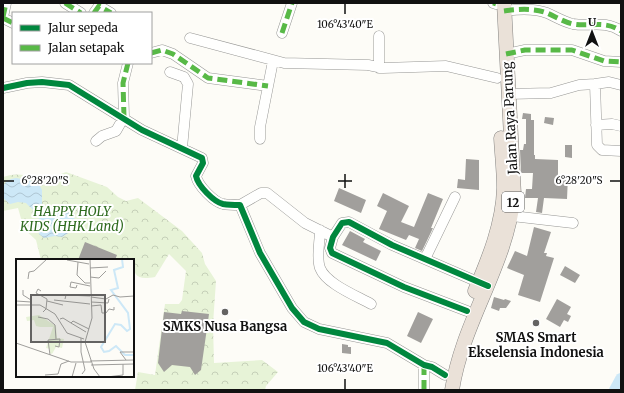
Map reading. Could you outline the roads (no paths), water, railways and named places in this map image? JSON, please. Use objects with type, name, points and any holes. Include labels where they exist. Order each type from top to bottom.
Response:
[{"type":"highway","name":"Jalan Raya Parung","points":[[444,390],[445,375],[453,345],[467,311],[496,267],[512,216],[514,196],[506,54],[499,5]]},
{"type":"highway","name":"Jalan Raya Parung","points":[[452,390],[456,366],[484,284],[501,216],[504,187],[489,76],[499,5]]},
{"type":"street","points":[[6,3],[3,17],[12,22]]},
{"type":"street","points":[[65,3],[79,12]]},
{"type":"street","points":[[282,33],[292,3]]},
{"type":"street","points":[[499,5],[546,13],[574,24],[604,24],[621,31]]},
{"type":"street","points":[[95,12],[100,6],[109,12]]},
{"type":"street","points":[[378,68],[379,36]]},
{"type":"street","points":[[190,38],[273,61],[301,64],[368,65],[378,68],[433,65],[460,68],[489,76]]},
{"type":"street","points":[[152,53],[162,50],[173,54],[208,78],[268,86]]},
{"type":"street","points":[[506,54],[525,50],[572,50],[604,61],[621,62]]},
{"type":"street","points":[[260,140],[260,127],[273,61]]},
{"type":"street","points":[[96,141],[102,136],[116,131],[124,117],[123,83],[128,64]]},
{"type":"street","points":[[170,72],[184,77],[188,84],[182,148]]},
{"type":"street","points":[[3,88],[27,83],[42,82],[69,85],[124,117],[142,130],[203,159],[196,176],[204,189],[218,202],[229,205],[240,205],[261,194],[268,193],[296,216],[334,237]]},
{"type":"street","points":[[508,94],[551,93],[579,86],[610,82],[621,85]]},
{"type":"street","points":[[594,84],[598,147],[602,150],[621,151]]},
{"type":"street","points":[[596,125],[612,124],[621,126]]},
{"type":"street","points":[[425,259],[455,198]]},
{"type":"street","points":[[240,205],[260,253],[292,308],[304,322],[319,329],[387,343],[445,375]]},
{"type":"street","points":[[512,216],[573,223]]},
{"type":"street","points":[[467,311],[404,286],[332,253],[330,248],[342,223],[349,222],[392,245],[484,284]]},
{"type":"street","points":[[320,230],[318,261],[323,274],[344,290],[371,304]]},
{"type":"street","points":[[424,390],[428,366]]},
{"type":"water","points":[[16,178],[38,182],[42,190],[42,206],[48,210],[48,208],[69,212],[74,218],[75,223],[73,230],[62,237],[55,236],[44,238],[39,234],[38,224],[35,224],[39,218],[36,212],[26,203],[18,202],[10,204],[3,198],[4,185],[8,180]]},
{"type":"waterway","points":[[615,390],[621,379]]},
{"type":"place","name":"SMKS Nusa Bangsa","points":[[225,312]]},
{"type":"place","name":"SMAS Smart Ekselensia Indonesia","points":[[536,323]]},
{"type":"park label","name":"HAPPY HOLY KIDS (HHK Land)","points":[[72,218]]}]
